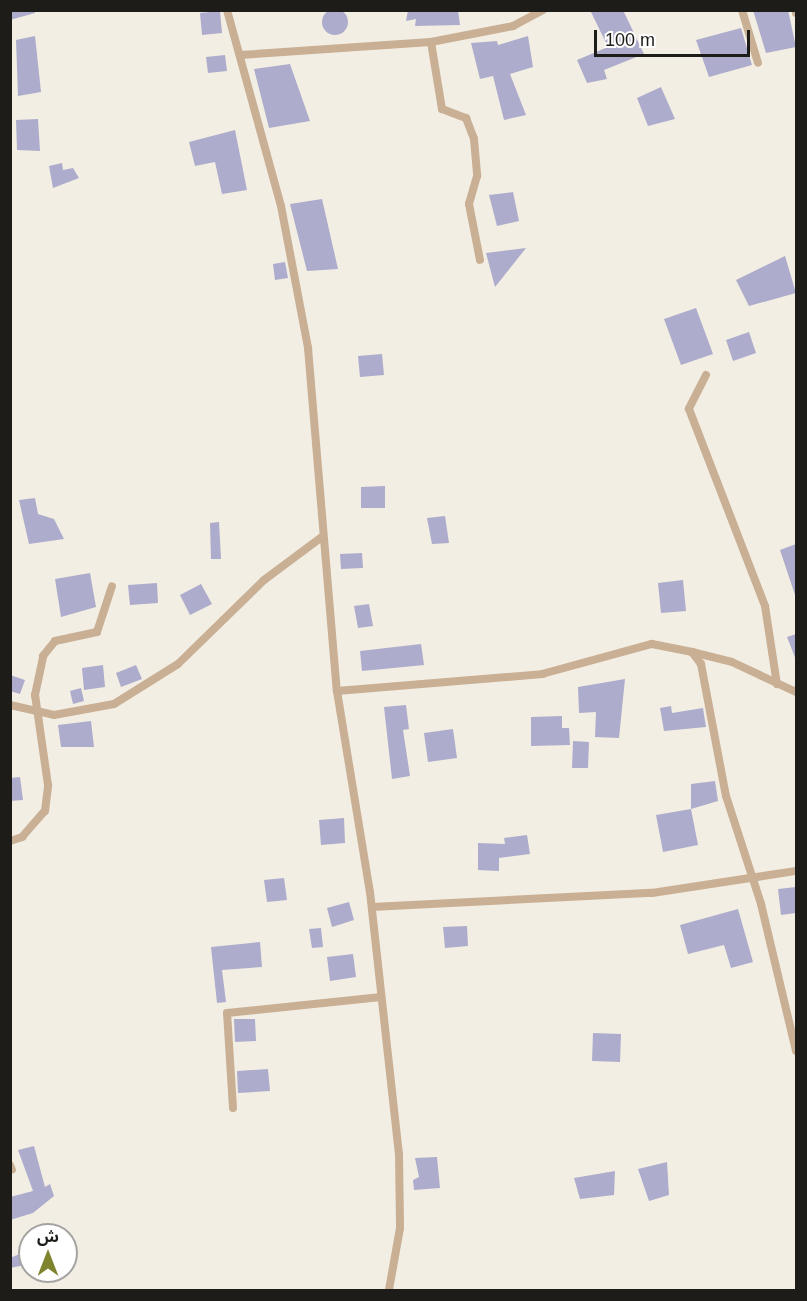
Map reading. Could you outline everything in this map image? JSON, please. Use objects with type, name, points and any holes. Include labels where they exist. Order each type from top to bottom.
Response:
[{"type":"street","points":[[227,10],[300,292],[337,691],[372,907],[402,1192],[389,1290]]},
{"type":"street","points":[[240,55],[431,42],[513,26],[543,10]]},
{"type":"street","points":[[742,10],[758,63]]},
{"type":"street","points":[[431,42],[442,109],[466,118],[474,139],[477,176],[469,204],[480,260]]},
{"type":"street","points":[[706,375],[689,409],[765,606],[777,684]]},
{"type":"street","points":[[10,705],[40,708],[54,716],[83,713],[144,687],[208,640],[264,580],[322,537]]},
{"type":"street","points":[[10,841],[22,837],[45,811],[48,785],[40,708],[35,695],[43,656],[55,642],[97,632],[112,586]]},
{"type":"street","points":[[337,691],[542,674],[652,644],[732,662],[796,692]]},
{"type":"street","points":[[692,652],[701,664],[726,796],[752,876],[796,1051]]},
{"type":"street","points":[[372,907],[652,893],[796,871]]},
{"type":"street","points":[[233,1108],[227,1013],[381,997]]},
{"type":"building","points":[[335,9],[344,13],[348,22],[344,31],[335,35],[326,31],[322,22],[326,13]]},
{"type":"building","points":[[10,10],[35,10],[35,13],[10,20]]},
{"type":"building","points":[[408,10],[458,10],[460,25],[415,26],[416,19],[406,21]]},
{"type":"building","points":[[590,10],[623,10],[644,54],[604,70],[607,79],[587,83],[577,60],[608,47]]},
{"type":"building","points":[[753,10],[788,10],[796,47],[766,53]]},
{"type":"building","points":[[220,11],[222,33],[202,35],[200,13]]},
{"type":"building","points":[[741,28],[752,65],[709,77],[696,40]]},
{"type":"building","points":[[35,36],[41,92],[18,96],[16,40]]},
{"type":"building","points":[[528,36],[533,67],[510,74],[526,115],[504,120],[493,76],[480,79],[471,43],[497,41],[498,45]]},
{"type":"building","points":[[225,55],[227,71],[208,73],[206,57]]},
{"type":"building","points":[[290,64],[310,121],[269,128],[254,69]]},
{"type":"building","points":[[661,87],[675,119],[648,126],[637,98]]},
{"type":"building","points":[[38,119],[40,151],[17,150],[16,120]]},
{"type":"building","points":[[235,130],[247,190],[222,194],[215,162],[195,166],[189,142]]},
{"type":"building","points":[[62,163],[63,170],[73,168],[79,178],[53,188],[49,166]]},
{"type":"building","points":[[513,192],[519,221],[497,226],[489,195]]},
{"type":"building","points":[[322,199],[338,269],[307,271],[290,204]]},
{"type":"building","points":[[526,248],[495,287],[486,253]]},
{"type":"building","points":[[785,256],[796,293],[749,306],[736,280]]},
{"type":"building","points":[[285,262],[288,278],[275,280],[273,264]]},
{"type":"building","points":[[696,308],[713,354],[681,365],[664,319]]},
{"type":"building","points":[[749,332],[756,353],[733,361],[726,340]]},
{"type":"building","points":[[382,354],[384,375],[360,377],[358,356]]},
{"type":"building","points":[[385,486],[385,508],[361,508],[361,487]]},
{"type":"building","points":[[35,498],[38,514],[54,519],[64,539],[29,544],[19,500]]},
{"type":"building","points":[[445,516],[449,543],[432,544],[427,518]]},
{"type":"building","points":[[219,522],[221,559],[211,559],[210,523]]},
{"type":"building","points":[[796,544],[796,594],[795,595],[780,550]]},
{"type":"building","points":[[362,553],[363,568],[341,569],[340,554]]},
{"type":"building","points":[[90,573],[96,607],[61,617],[55,579]]},
{"type":"building","points":[[683,580],[686,611],[661,613],[658,583]]},
{"type":"building","points":[[157,583],[158,603],[130,605],[128,585]]},
{"type":"building","points":[[201,584],[212,604],[190,615],[180,595]]},
{"type":"building","points":[[369,604],[373,626],[358,628],[354,606]]},
{"type":"building","points":[[796,634],[796,660],[787,637]]},
{"type":"building","points":[[421,644],[424,665],[362,671],[360,651]]},
{"type":"building","points":[[103,665],[105,687],[84,690],[82,668]]},
{"type":"building","points":[[136,665],[142,679],[121,687],[116,673]]},
{"type":"building","points":[[10,675],[25,680],[20,694],[10,691]]},
{"type":"building","points":[[625,679],[619,738],[595,737],[596,712],[579,713],[578,687]]},
{"type":"building","points":[[81,688],[84,701],[73,704],[70,691]]},
{"type":"building","points":[[406,705],[409,729],[403,730],[410,776],[392,779],[384,707]]},
{"type":"building","points":[[671,706],[672,713],[703,708],[706,727],[664,731],[660,708]]},
{"type":"building","points":[[562,716],[562,728],[569,728],[570,745],[531,746],[531,717]]},
{"type":"building","points":[[91,721],[94,747],[61,747],[58,725]]},
{"type":"building","points":[[453,729],[457,758],[428,762],[424,733]]},
{"type":"building","points":[[573,741],[589,742],[588,768],[572,768]]},
{"type":"building","points":[[20,777],[23,800],[10,801],[10,778]]},
{"type":"building","points":[[715,781],[718,801],[691,809],[691,784]]},
{"type":"building","points":[[691,809],[698,845],[663,852],[656,815]]},
{"type":"building","points":[[344,818],[345,843],[321,845],[319,820]]},
{"type":"building","points":[[527,835],[530,854],[499,858],[499,871],[478,870],[478,843],[505,844],[504,838]]},
{"type":"building","points":[[284,878],[287,900],[267,902],[264,880]]},
{"type":"building","points":[[796,887],[796,913],[781,915],[778,889]]},
{"type":"building","points":[[349,902],[354,920],[332,927],[327,908]]},
{"type":"building","points":[[738,909],[753,962],[731,968],[724,945],[688,954],[680,925]]},
{"type":"building","points":[[467,926],[468,946],[445,948],[443,927]]},
{"type":"building","points":[[321,928],[323,947],[312,948],[309,929]]},
{"type":"building","points":[[260,942],[262,967],[222,970],[226,1002],[217,1003],[211,947]]},
{"type":"building","points":[[353,954],[356,977],[330,981],[327,957]]},
{"type":"building","points":[[234,1019],[255,1019],[256,1041],[235,1042]]},
{"type":"building","points":[[593,1033],[621,1034],[620,1062],[592,1061]]},
{"type":"building","points":[[268,1069],[270,1091],[238,1093],[237,1071]]},
{"type":"building","points":[[34,1146],[45,1187],[50,1184],[54,1196],[33,1213],[10,1220],[10,1197],[33,1191],[18,1150]]},
{"type":"building","points":[[437,1157],[440,1188],[414,1190],[413,1180],[419,1177],[415,1158]]},
{"type":"building","points":[[667,1162],[669,1195],[649,1201],[638,1169]]},
{"type":"building","points":[[615,1171],[614,1195],[580,1199],[574,1178]]},
{"type":"building","points":[[18,1255],[18,1266],[10,1268],[10,1258]]}]
